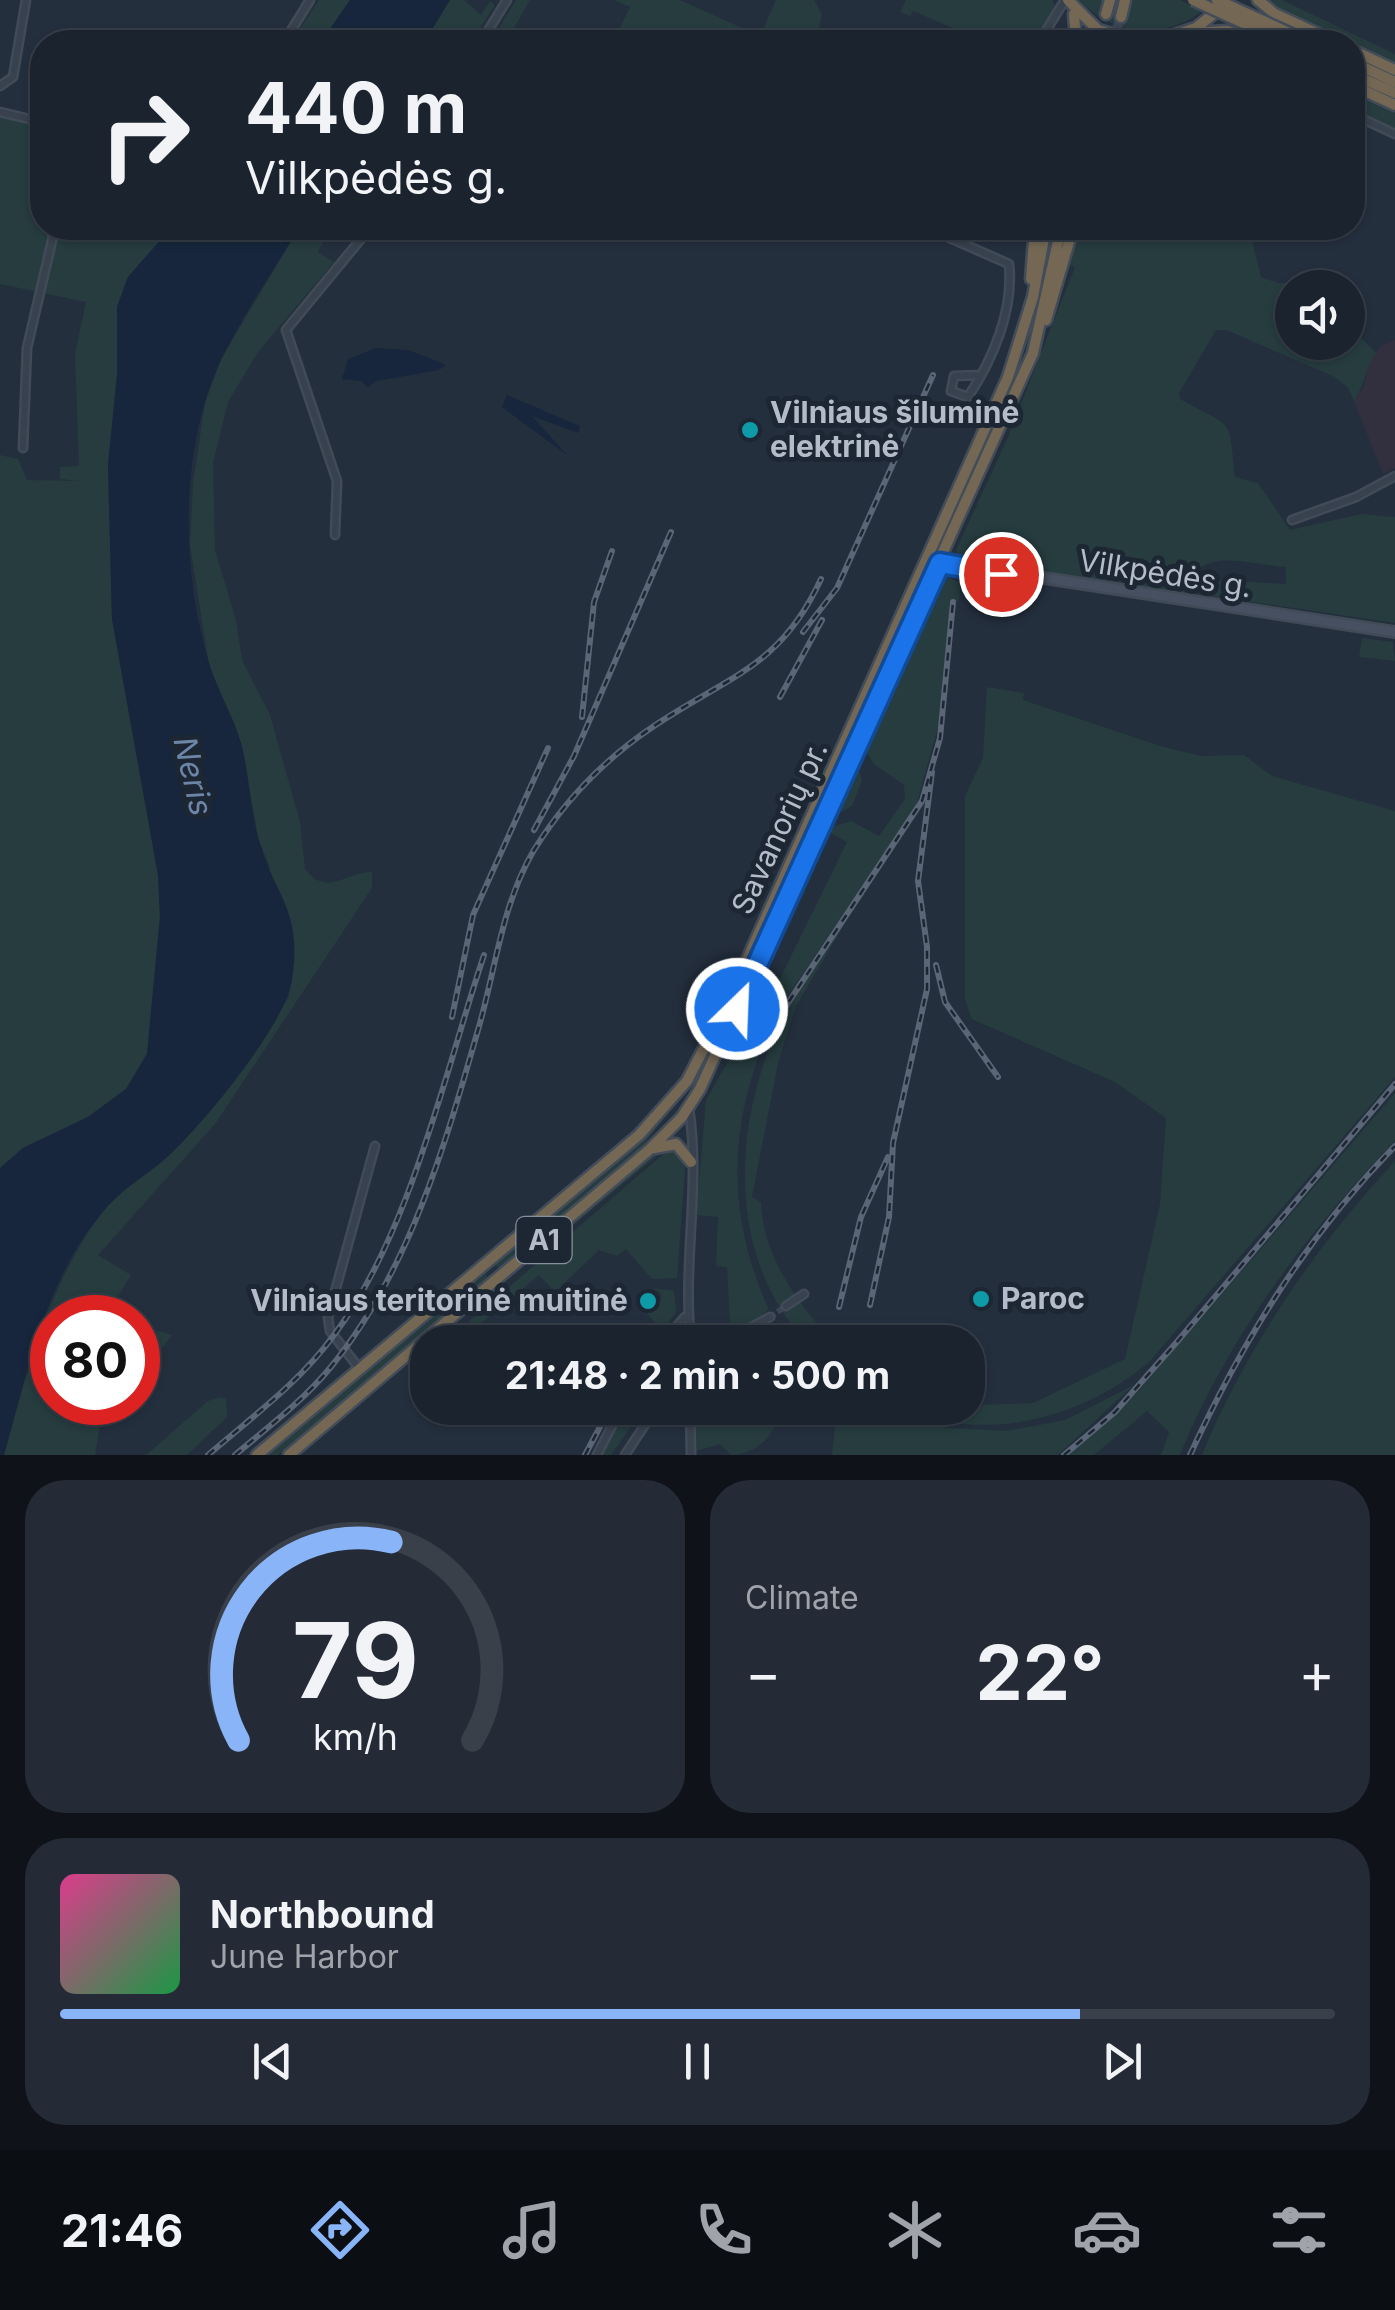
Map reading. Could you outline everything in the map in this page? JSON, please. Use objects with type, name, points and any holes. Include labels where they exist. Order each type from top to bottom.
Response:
[{"type":"highway","points":[[1106,14],[1110,0]]},
{"type":"highway","points":[[1121,16],[1125,0]]},
{"type":"highway","points":[[1193,0],[1259,30]]},
{"type":"highway","points":[[1217,0],[1283,30]]},
{"type":"highway","points":[[1191,30],[1208,20],[1227,0]]},
{"type":"highway","points":[[1258,0],[1275,14],[1310,30]]},
{"type":"highway","points":[[1068,3],[1077,30]]},
{"type":"highway","points":[[1068,3],[1098,30]]},
{"type":"highway","points":[[1365,56],[1395,70]]},
{"type":"highway","points":[[1365,68],[1395,82]]},
{"type":"highway","points":[[1365,80],[1395,93]]},
{"type":"highway","points":[[1365,91],[1395,105]]},
{"type":"highway","points":[[1028,315],[1034,240]]},
{"type":"highway","name":"Savanorių pr.","points":[[289,1455],[649,1150],[688,1108],[722,1050],[934,562],[1008,377],[1028,315],[1044,240]]},
{"type":"highway","name":"Savanorių pr.","points":[[257,1455],[639,1135],[679,1092],[716,1028],[1033,353],[1058,240]]},
{"type":"highway","points":[[1033,353],[1058,290],[1070,240]]},
{"type":"highway","points":[[679,1092],[688,1108]]},
{"type":"highway","points":[[649,1150],[676,1144],[692,1162]]},
{"type":"highway","points":[[488,1262],[490,1274],[502,1275]]},
{"type":"main road","name":"Vilkpėdės g.","points":[[934,562],[1395,632]]},
{"type":"street","points":[[0,86],[12,76],[26,0]]},
{"type":"street","points":[[291,30],[310,0]]},
{"type":"street","points":[[489,30],[508,0]]},
{"type":"street","points":[[1048,30],[1068,3]]},
{"type":"street","points":[[1059,15],[1071,15],[1077,27]]},
{"type":"street","points":[[0,112],[30,119]]},
{"type":"street","points":[[1365,120],[1395,134]]},
{"type":"street","points":[[22,448],[27,348],[52,240]]},
{"type":"street","points":[[334,535],[337,481],[286,330],[360,240]]},
{"type":"street","points":[[960,240],[1009,264],[1004,321],[980,374],[968,397],[951,390],[954,376],[980,374]]},
{"type":"street","points":[[1292,520],[1356,497],[1395,476]]},
{"type":"street","points":[[688,1108],[692,1162],[688,1325]]},
{"type":"street","points":[[360,1369],[330,1331],[328,1317],[374,1146]]},
{"type":"street","points":[[786,1306],[804,1294]]},
{"type":"street","points":[[677,1325],[686,1316]]},
{"type":"street","points":[[755,1325],[770,1317]]},
{"type":"street","points":[[597,1455],[612,1425]]},
{"type":"street","points":[[625,1455],[645,1425]]},
{"type":"street","points":[[690,1425],[691,1455]]},
{"type":"shaded area","points":[[1395,340],[1395,468],[1383,474],[1354,401],[1364,386],[1369,362],[1381,346]]},
{"type":"green space","points":[[319,0],[350,0],[329,30],[299,30]]},
{"type":"green space","points":[[450,0],[464,0],[481,15],[490,1],[495,5],[479,30],[431,30]]},
{"type":"green space","points":[[516,0],[530,0],[513,30],[497,30]]},
{"type":"green space","points":[[614,0],[680,0],[747,30],[619,30],[630,7]]},
{"type":"green space","points":[[776,0],[814,0],[822,14],[819,30],[763,30]]},
{"type":"green space","points":[[906,0],[1052,0],[1056,8],[1041,30],[958,30],[913,11],[910,16],[900,12]]},
{"type":"green space","points":[[1079,0],[1105,0],[1101,12],[1126,17],[1132,0],[1180,0],[1203,11],[1171,27],[1139,30],[1107,21]]},
{"type":"green space","points":[[1262,0],[1282,0],[1345,30],[1317,30],[1277,12]]},
{"type":"green space","points":[[1365,40],[1395,54],[1395,65],[1365,52]]},
{"type":"green space","points":[[1365,98],[1395,112],[1395,130],[1365,116]]},
{"type":"green space","points":[[0,115],[30,123],[30,240],[160,240],[128,277],[117,307],[117,375],[108,465],[112,619],[158,875],[160,917],[147,1054],[126,1089],[88,1117],[23,1148],[0,1168],[0,455],[18,459],[27,480],[79,481],[60,479],[60,467],[79,466],[75,354],[86,302],[0,284]]},
{"type":"green space","points":[[292,240],[324,240],[318,252],[334,262],[258,352],[228,402],[213,463],[215,550],[236,620],[242,660],[270,715],[300,822],[305,869],[321,882],[329,883],[372,872],[372,888],[215,1124],[98,1255],[131,1275],[119,1295],[55,1295],[85,1237],[105,1209],[161,1162],[203,1119],[249,1059],[289,996],[269,865],[258,838],[242,745],[209,665],[190,545],[193,483],[205,403],[221,359]]},
{"type":"green space","points":[[1049,240],[1053,240],[1035,324],[1010,388],[1033,318]]},
{"type":"green space","points":[[1075,240],[1252,240],[1261,277],[1275,282],[1275,351],[1226,330],[1216,330],[1179,393],[1180,399],[1226,426],[1235,477],[1258,483],[1290,530],[1361,514],[1395,517],[1395,623],[1198,594],[1201,579],[1286,584],[1286,567],[1239,561],[1212,563],[1200,568],[1184,594],[960,559],[956,550],[1008,437],[1075,267],[1068,264]]},
{"type":"green space","points":[[1365,342],[1376,353],[1354,401],[1348,388],[1335,377],[1296,360],[1365,360]]},
{"type":"green space","points":[[947,577],[961,583],[959,601],[950,601],[939,724],[916,806],[785,1000],[774,991],[847,842],[830,833],[814,867],[811,865],[828,828],[851,821],[879,836],[905,799],[904,785],[875,765],[864,749]]},
{"type":"green space","points":[[1362,638],[1393,642],[1395,661],[1359,657]]},
{"type":"green space","points":[[987,687],[1024,693],[1023,700],[1160,746],[1201,756],[1244,755],[1272,776],[1395,811],[1395,1077],[1150,1361],[1094,1398],[1064,1411],[998,1424],[985,1424],[985,1405],[1033,1403],[1125,1359],[1160,1204],[1166,1118],[1115,1082],[972,1019],[965,1000],[965,796],[983,758]]},
{"type":"green space","points":[[857,763],[862,781],[852,806],[833,816]]},
{"type":"green space","points":[[847,920],[796,1006],[778,1063],[752,1197],[761,1202],[775,1260],[796,1297],[819,1325],[793,1325],[778,1304],[759,1263],[748,1219],[745,1173],[748,1126],[758,1081],[774,1037],[800,986]]},
{"type":"green space","points":[[754,991],[780,1007],[750,1083],[738,1158],[744,1233],[769,1310],[745,1325],[730,1325],[727,1267],[716,1266],[718,1217],[696,1215],[706,1100],[740,1041]]},
{"type":"green space","points":[[1395,1093],[1395,1141],[1331,1212],[1272,1288],[1221,1369],[1180,1455],[1161,1455],[1169,1432],[1147,1411],[1094,1455],[1069,1455],[1136,1394]]},
{"type":"green space","points":[[663,1120],[637,1153],[500,1269],[494,1265]]},
{"type":"green space","points":[[668,1150],[678,1155],[685,1168],[677,1278],[652,1279],[626,1249],[617,1256],[599,1250],[555,1292],[539,1275],[479,1325],[466,1324]]},
{"type":"green space","points":[[653,1153],[658,1155],[462,1317],[463,1314]]},
{"type":"green space","points":[[1395,1161],[1395,1455],[1202,1455],[1240,1375],[1285,1299],[1337,1228]]},
{"type":"green space","points":[[486,1274],[487,1279],[432,1325],[424,1325]]},
{"type":"green space","points":[[652,1288],[674,1291],[676,1312],[666,1325],[657,1325],[646,1312],[661,1300],[661,1293]]},
{"type":"green space","points":[[160,1331],[172,1335],[160,1351]]},
{"type":"green space","points":[[410,1337],[410,1344],[278,1455],[266,1455]]},
{"type":"green space","points":[[30,1365],[30,1425],[100,1425],[95,1455],[4,1455]]},
{"type":"green space","points":[[1134,1385],[1058,1455],[832,1455],[835,1425],[938,1425],[1006,1431],[1065,1420]]},
{"type":"green space","points":[[226,1399],[227,1417],[187,1455],[146,1455],[208,1401]]},
{"type":"green space","points":[[618,1425],[632,1425],[611,1455],[603,1455]]},
{"type":"green space","points":[[695,1425],[775,1425],[757,1447],[740,1454],[731,1455],[720,1444],[696,1451]]},
{"type":"water","points":[[350,0],[450,0],[431,30],[329,30]]},
{"type":"water","name":"Neris","points":[[160,240],[292,240],[240,325],[208,393],[192,469],[189,549],[200,627],[212,673],[242,747],[258,837],[290,919],[294,936],[292,980],[275,1022],[220,1100],[166,1158],[115,1199],[87,1233],[53,1295],[30,1295],[30,1361],[4,1455],[0,1455],[0,1168],[23,1148],[88,1117],[126,1089],[147,1054],[160,917],[158,875],[112,619],[108,465],[117,375],[117,307],[128,277]]},
{"type":"water","points":[[376,348],[409,350],[446,365],[439,370],[376,381],[368,388],[362,381],[342,379],[348,359]]},
{"type":"water","points":[[507,395],[580,426],[578,433],[532,416],[567,455],[502,407]]},
{"type":"tunnel","points":[[1116,30],[1121,17]]},
{"type":"tunnel","points":[[770,1317],[786,1306]]},
{"type":"railway","points":[[803,632],[837,588],[933,375]]},
{"type":"railway","points":[[534,830],[574,756],[671,532]]},
{"type":"railway","points":[[582,717],[594,602],[612,551]]},
{"type":"railway","points":[[235,1455],[297,1403],[330,1368],[358,1330],[404,1248],[439,1159],[515,891],[546,832],[573,797],[619,752],[770,651],[805,609],[821,579]]},
{"type":"railway","points":[[780,1015],[922,801],[940,738],[953,602]]},
{"type":"railway","points":[[780,697],[822,620]]},
{"type":"railway","points":[[452,1017],[473,915],[548,748]]},
{"type":"railway","points":[[870,1305],[889,1217],[893,1143],[927,989],[927,947],[918,881],[932,772]]},
{"type":"railway","points":[[208,1455],[306,1368],[361,1295],[404,1202],[484,955]]},
{"type":"railway","points":[[936,965],[945,1002],[998,1077]]},
{"type":"railway","points":[[1064,1455],[1115,1412],[1395,1084]]},
{"type":"railway","points":[[1190,1455],[1232,1371],[1279,1292],[1333,1216],[1395,1146]]},
{"type":"railway","points":[[839,1307],[861,1217],[888,1157]]},
{"type":"railway","points":[[585,1455],[601,1425]]},
{"type":"place","name":"Vilniaus šiluminė elektrinė","points":[[750,430]]},
{"type":"place","name":"Paroc","points":[[981,1299]]},
{"type":"place","name":"Vilniaus teritorinė muitinė","points":[[648,1301]]},
{"type":"route","points":[[737,1009],[940,563],[1001,574]]}]
